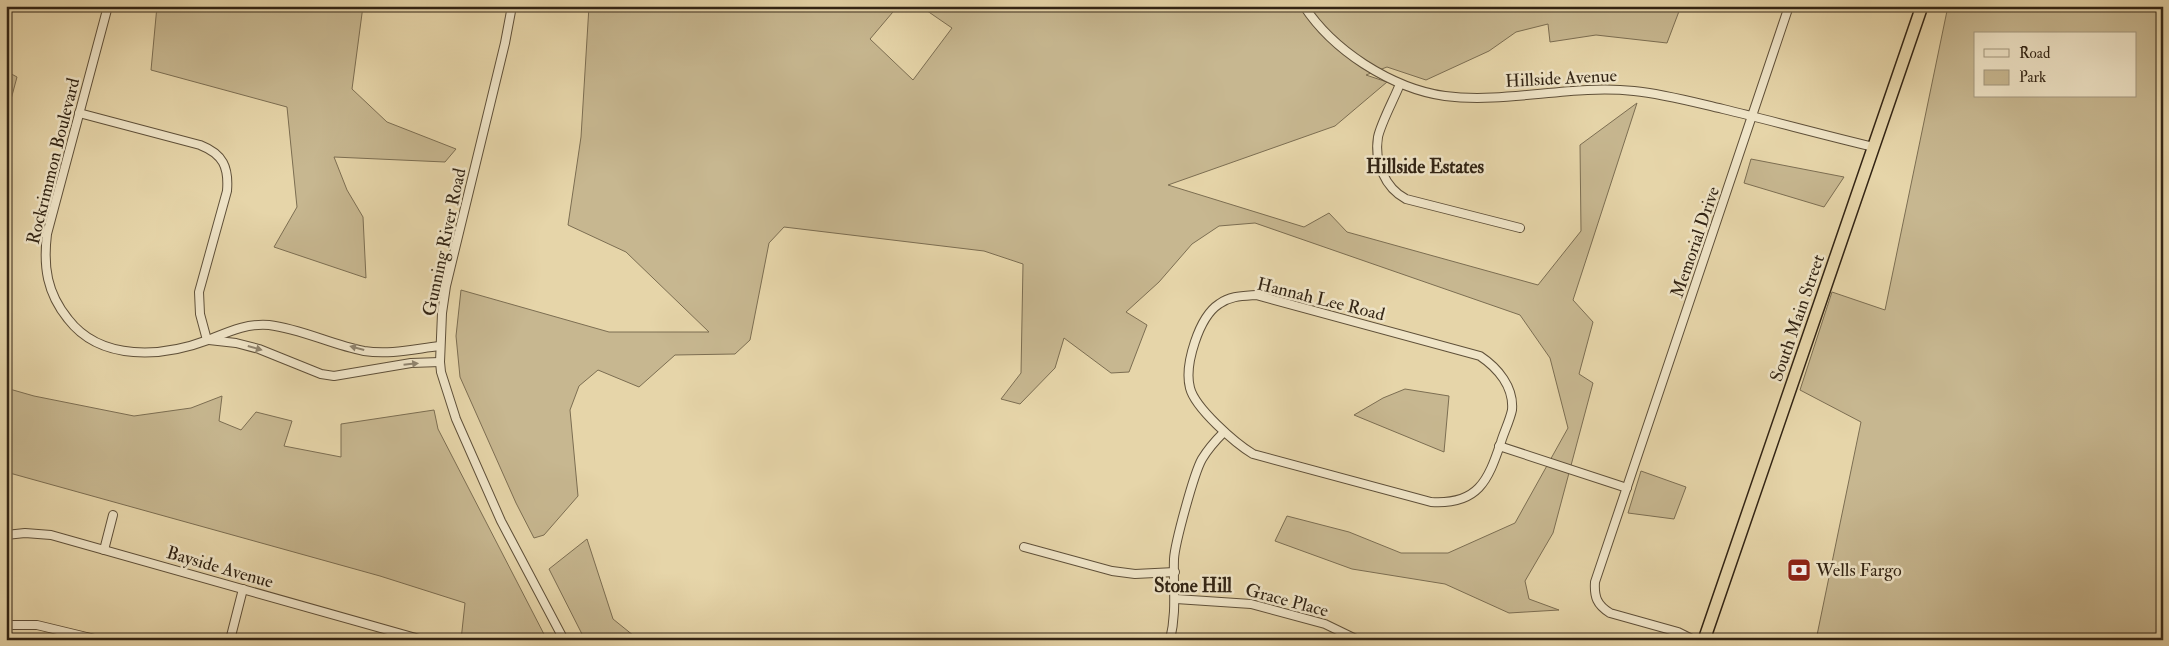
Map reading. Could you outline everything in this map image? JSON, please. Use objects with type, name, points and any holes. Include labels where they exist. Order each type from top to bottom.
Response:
[{"type":"highway","name":"South Main Street","points":[[1704,640],[1922,6]]},
{"type":"street","name":"Rockrimmon Boulevard","points":[[108,6],[48,234],[44,256],[47,275],[61,311],[72,325],[93,340],[118,351],[144,354],[207,340],[223,332],[248,326],[268,325],[292,329],[363,350],[398,352],[439,346]]},
{"type":"street","name":"Gunning River Road","points":[[512,6],[505,43],[446,286],[439,346],[440,362],[441,372],[456,418],[501,521],[564,640]]},
{"type":"street","name":"Hillside Avenue","points":[[1304,6],[1338,44],[1378,72],[1400,84],[1444,96],[1474,98],[1590,88],[1633,90],[1670,96],[1874,147]]},
{"type":"street","name":"Memorial Drive","points":[[1694,640],[1678,632],[1610,612],[1598,604],[1594,594],[1595,582],[1790,6]]},
{"type":"street","points":[[1400,84],[1378,137],[1378,162],[1386,181],[1395,193],[1406,200],[1520,228]]},
{"type":"street","points":[[79,113],[200,145],[220,156],[228,178],[226,191],[199,292],[200,314],[207,340]]},
{"type":"street","name":"Hannah Lee Road","points":[[1256,295],[1480,356],[1500,372],[1510,396],[1512,410],[1500,446],[1489,475],[1480,489],[1469,496],[1445,503],[1431,502],[1253,454],[1239,446],[1224,432],[1195,399],[1192,394],[1188,371],[1191,355],[1206,317],[1218,304],[1233,296],[1256,295]]},
{"type":"street","name":"Rockrimmon Boulevard","points":[[207,340],[236,343],[259,349],[320,374],[334,376],[411,363],[440,362]]},
{"type":"street","points":[[1170,640],[1175,618],[1176,599],[1174,558],[1197,470],[1208,450],[1224,432]]},
{"type":"street","points":[[1500,446],[1627,488]]},
{"type":"street","points":[[104,550],[113,515]]},
{"type":"street","name":"Bayside Avenue","points":[[6,535],[25,533],[51,535],[423,640]]},
{"type":"street","points":[[1024,547],[1112,571],[1135,574],[1175,572]]},
{"type":"street","points":[[230,640],[243,589]]},
{"type":"street","name":"Grace Place","points":[[1176,599],[1251,604],[1325,624],[1358,640]]},
{"type":"street","points":[[6,625],[37,625],[99,640]]},
{"type":"green space","points":[[157,6],[363,6],[352,89],[387,122],[456,149],[445,162],[334,157],[347,190],[363,217],[366,278],[274,247],[297,207],[287,107],[151,70]]},
{"type":"green space","points":[[589,6],[898,6],[870,39],[913,80],[952,28],[920,6],[1681,6],[1667,43],[1596,35],[1550,42],[1548,24],[1516,32],[1489,51],[1426,80],[1387,67],[1366,75],[1387,82],[1335,126],[1168,185],[1304,227],[1329,213],[1347,232],[1538,285],[1581,231],[1580,145],[1637,103],[1573,300],[1593,322],[1579,374],[1593,383],[1553,533],[1525,581],[1529,599],[1559,610],[1509,613],[1445,584],[1352,569],[1275,541],[1287,516],[1349,532],[1401,553],[1448,553],[1515,523],[1568,428],[1550,358],[1520,315],[1255,223],[1219,226],[1192,244],[1159,282],[1126,312],[1147,325],[1129,372],[1111,373],[1064,338],[1055,368],[1020,404],[1001,399],[1021,373],[1023,264],[984,251],[784,227],[769,243],[750,340],[735,354],[675,355],[639,387],[598,370],[579,386],[570,410],[578,496],[544,535],[534,538],[516,503],[460,377],[456,336],[461,290],[609,332],[709,332],[626,252],[568,225],[581,137]]},
{"type":"green space","points":[[1948,6],[2163,6],[2163,640],[1816,640],[1861,422],[1800,390],[1832,292],[1885,310]]},
{"type":"green space","points":[[6,71],[17,77],[6,118]]},
{"type":"green space","points":[[1751,159],[1844,177],[1824,207],[1744,183]]},
{"type":"green space","points":[[6,388],[34,396],[134,416],[191,408],[222,396],[219,421],[241,430],[256,412],[292,421],[284,446],[341,457],[341,424],[434,410],[438,429],[547,640],[461,640],[465,603],[380,576],[6,472]]},
{"type":"green space","points":[[1405,389],[1449,396],[1444,452],[1354,415],[1383,398]]},
{"type":"green space","points":[[1641,471],[1686,487],[1674,519],[1628,513]]},
{"type":"green space","points":[[587,539],[613,619],[639,640],[585,640],[549,569]]},
{"type":"place","name":"Wells Fargo","points":[[1799,570]]},
{"type":"district","name":"Hillside Estates","points":[[1425,166]]},
{"type":"district","name":"Stone Hill","points":[[1193,585]]}]
